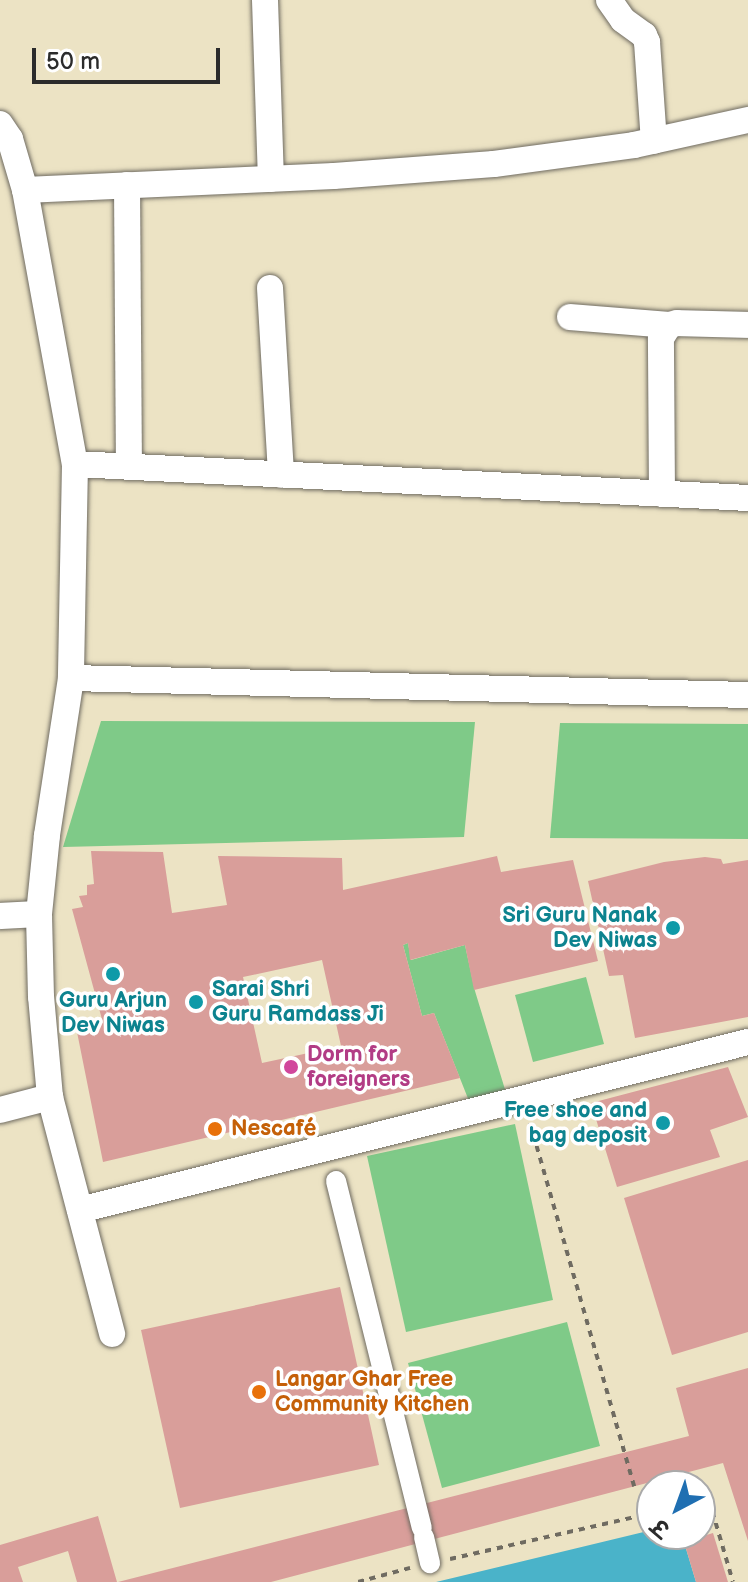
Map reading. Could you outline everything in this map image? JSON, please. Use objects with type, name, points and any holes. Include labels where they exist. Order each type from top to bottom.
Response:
[{"type":"street","points":[[265,0],[271,179]]},
{"type":"street","points":[[609,0],[623,20],[647,42],[654,141]]},
{"type":"street","points":[[25,190],[271,179],[494,164],[654,141],[748,120]]},
{"type":"street","points":[[0,124],[10,139],[25,190],[75,464],[71,678],[47,835],[39,914],[41,997],[50,1097],[112,1334]]},
{"type":"street","points":[[127,185],[129,467]]},
{"type":"street","points":[[270,288],[281,475]]},
{"type":"street","points":[[570,317],[669,325],[748,325]]},
{"type":"street","points":[[662,494],[661,338],[669,325]]},
{"type":"street","points":[[75,464],[748,498]]},
{"type":"street","points":[[71,678],[748,695]]},
{"type":"street","points":[[0,916],[39,914]]},
{"type":"street","points":[[80,1210],[332,1164],[523,1098],[748,1042]]},
{"type":"street","points":[[0,1110],[50,1097]]},
{"type":"street","points":[[332,1164],[430,1563]]},
{"type":"path","points":[[523,1098],[634,1486]]},
{"type":"path","points":[[358,1582],[636,1517]]},
{"type":"path","points":[[716,1524],[733,1582]]},
{"type":"green space","points":[[101,721],[475,722],[464,837],[63,847]]},
{"type":"green space","points":[[560,723],[748,724],[748,839],[550,838]]},
{"type":"green space","points":[[408,943],[411,960],[465,945],[475,991],[507,1096],[471,1106],[434,1013],[422,1016],[403,945]]},
{"type":"green space","points":[[586,977],[604,1044],[533,1062],[515,995]]},
{"type":"green space","points":[[515,1124],[553,1300],[406,1332],[367,1156]]},
{"type":"green space","points":[[567,1322],[600,1446],[442,1488],[408,1363]]},
{"type":"water","points":[[636,1534],[636,1550],[686,1550],[696,1582],[436,1582]]},
{"type":"building","name":"Sarai Shri Guru Ramdass Ji","points":[[91,851],[163,852],[172,913],[227,905],[218,856],[342,858],[343,890],[497,856],[501,872],[573,860],[598,961],[474,990],[465,945],[410,960],[408,943],[403,945],[422,1016],[434,1013],[460,1078],[103,1162],[76,1027],[103,1023],[72,909],[83,907],[79,896],[87,895],[87,885],[94,884]],"holes":[[[322,960],[341,1046],[262,1063],[243,977]]]},
{"type":"building","name":"Sri Guru Nanak Dev Niwas","points":[[705,857],[721,859],[723,864],[748,860],[748,1017],[635,1038],[623,975],[609,976],[588,881],[664,862]]},
{"type":"building","name":"Free shoe and bag deposit","points":[[728,1067],[748,1117],[710,1130],[720,1157],[617,1187],[591,1103]]},
{"type":"building","points":[[748,1160],[748,1332],[672,1355],[624,1198]]},
{"type":"building","name":"Langar Ghar Free Community Kitchen","points":[[340,1287],[379,1465],[180,1508],[141,1330]]},
{"type":"building","points":[[748,1368],[748,1541],[723,1463],[696,1470],[636,1470],[636,1486],[271,1582],[118,1582],[689,1436],[676,1388]]},
{"type":"building","points":[[98,1516],[117,1582],[77,1582],[68,1551],[18,1567],[23,1582],[0,1582],[0,1545]]},
{"type":"building","points":[[716,1543],[728,1582],[696,1582],[686,1550],[716,1550]]},
{"type":"place","name":"Sri Guru Nanak Dev Niwas","points":[[673,928]]},
{"type":"place","name":"Guru Arjun Dev Niwas","points":[[113,974]]},
{"type":"place","name":"Sarai Shri Guru Ramdass Ji","points":[[196,1002]]},
{"type":"place","name":"Dorm for foreigners","points":[[291,1067]]},
{"type":"place","name":"Free shoe and bag deposit","points":[[663,1123]]},
{"type":"place","name":"Nescafé","points":[[215,1129]]},
{"type":"place","name":"Langar Ghar Free Community Kitchen","points":[[259,1392]]}]
